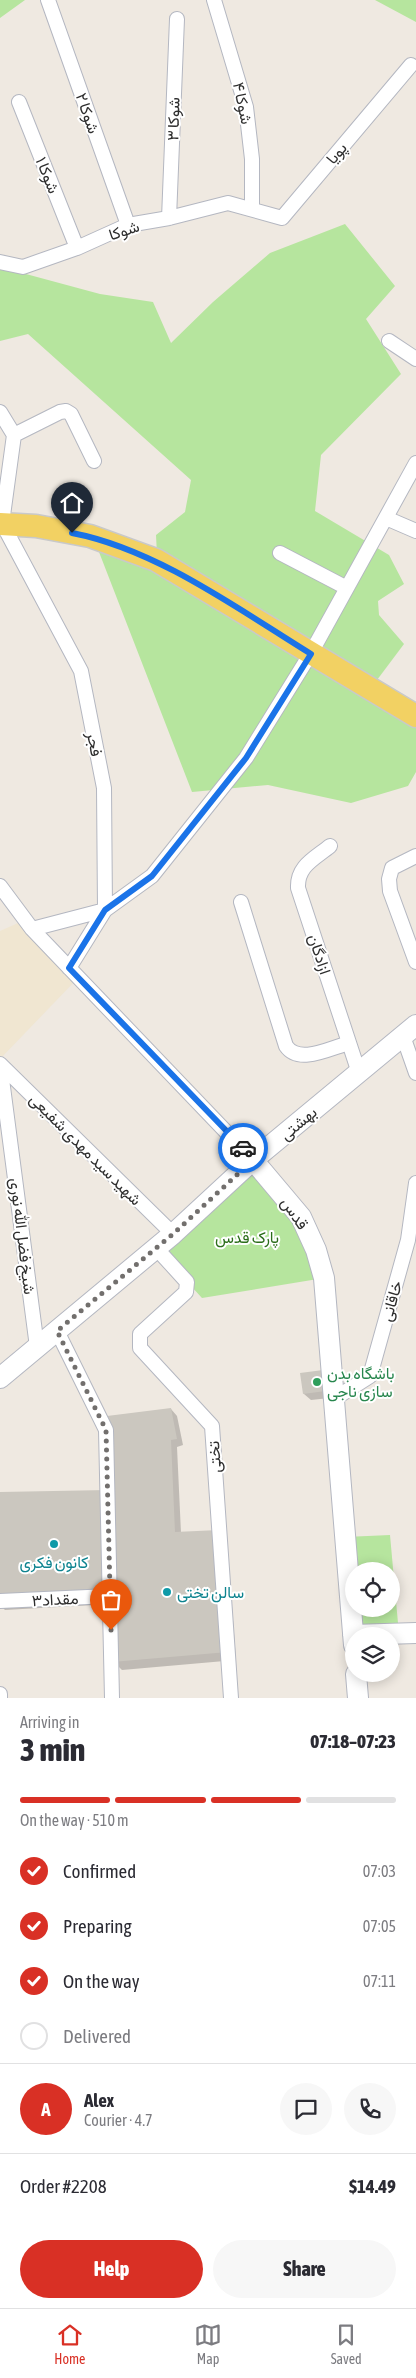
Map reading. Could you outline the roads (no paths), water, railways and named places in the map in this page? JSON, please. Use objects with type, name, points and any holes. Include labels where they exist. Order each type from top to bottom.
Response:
[{"type":"main road","points":[[1,523],[36,526],[90,536],[156,560],[416,716]]},
{"type":"street","name":"شوکا ۲","points":[[48,0],[128,225]]},
{"type":"street","name":"شوکا ۴","points":[[214,0],[246,107],[252,160],[252,209]]},
{"type":"street","name":"شوکا ۳","points":[[169,218],[177,19]]},
{"type":"street","name":"پویا","points":[[252,209],[282,218],[411,65]]},
{"type":"street","name":"شوکا ۱","points":[[19,102],[77,248]]},
{"type":"street","name":"شوکا","points":[[0,262],[23,267],[77,248],[128,225],[169,218],[228,203],[252,209]]},
{"type":"street","points":[[388,341],[416,359]]},
{"type":"street","points":[[14,435],[60,412],[66,411],[71,414],[94,461]]},
{"type":"street","points":[[0,412],[14,435],[1,523]]},
{"type":"street","points":[[32,930],[105,910],[152,876],[246,758],[311,654],[416,464]]},
{"type":"street","points":[[386,518],[416,531]]},
{"type":"street","name":"فجر","points":[[1,523],[81,671],[104,788],[105,910]]},
{"type":"street","points":[[280,552],[347,588]]},
{"type":"street","name":"ازادگان","points":[[330,846],[302,868],[298,877],[298,888],[359,1072]]},
{"type":"street","points":[[416,856],[392,868],[388,879],[390,891],[416,962]]},
{"type":"street","name":"قدس","points":[[0,886],[32,930],[253,1160],[301,1217],[316,1250],[324,1278],[352,1627]]},
{"type":"street","points":[[241,902],[286,1046],[291,1053],[300,1056],[349,1043]]},
{"type":"street","points":[[69,968],[105,910]]},
{"type":"street","points":[[409,1031],[416,1072]]},
{"type":"street","name":"بهشتی","points":[[0,1378],[173,1234],[253,1160],[409,1031]]},
{"type":"street","name":"شهید سید مهدی شفیعی","points":[[0,1064],[173,1234]]},
{"type":"street","name":"شیخ فضل الله نوری","points":[[0,1064],[37,1347]]},
{"type":"street","name":"خاقانی","points":[[334,1399],[370,1376],[408,1240],[416,1183]]},
{"type":"street","name":"تختی","points":[[156,1248],[187,1282],[188,1286],[186,1292],[140,1334],[138,1341],[140,1348],[212,1426],[231,1698]]},
{"type":"street","points":[[57,1331],[106,1430],[112,1698]]},
{"type":"street","name":"مقداد۳","points":[[0,1601],[110,1596]]},
{"type":"street","points":[[400,1635],[416,1633]]},
{"type":"street","points":[[357,1682],[358,1698]]},
{"type":"place","name":"باشگاه بدن سازی ناجی","points":[[317,1382]]},
{"type":"place","name":"کانون فکری","points":[[54,1544]]},
{"type":"place","name":"سالن تختی","points":[[167,1592]]},
{"type":"park label","name":"پارک قدس","points":[[247,1237]]}]
